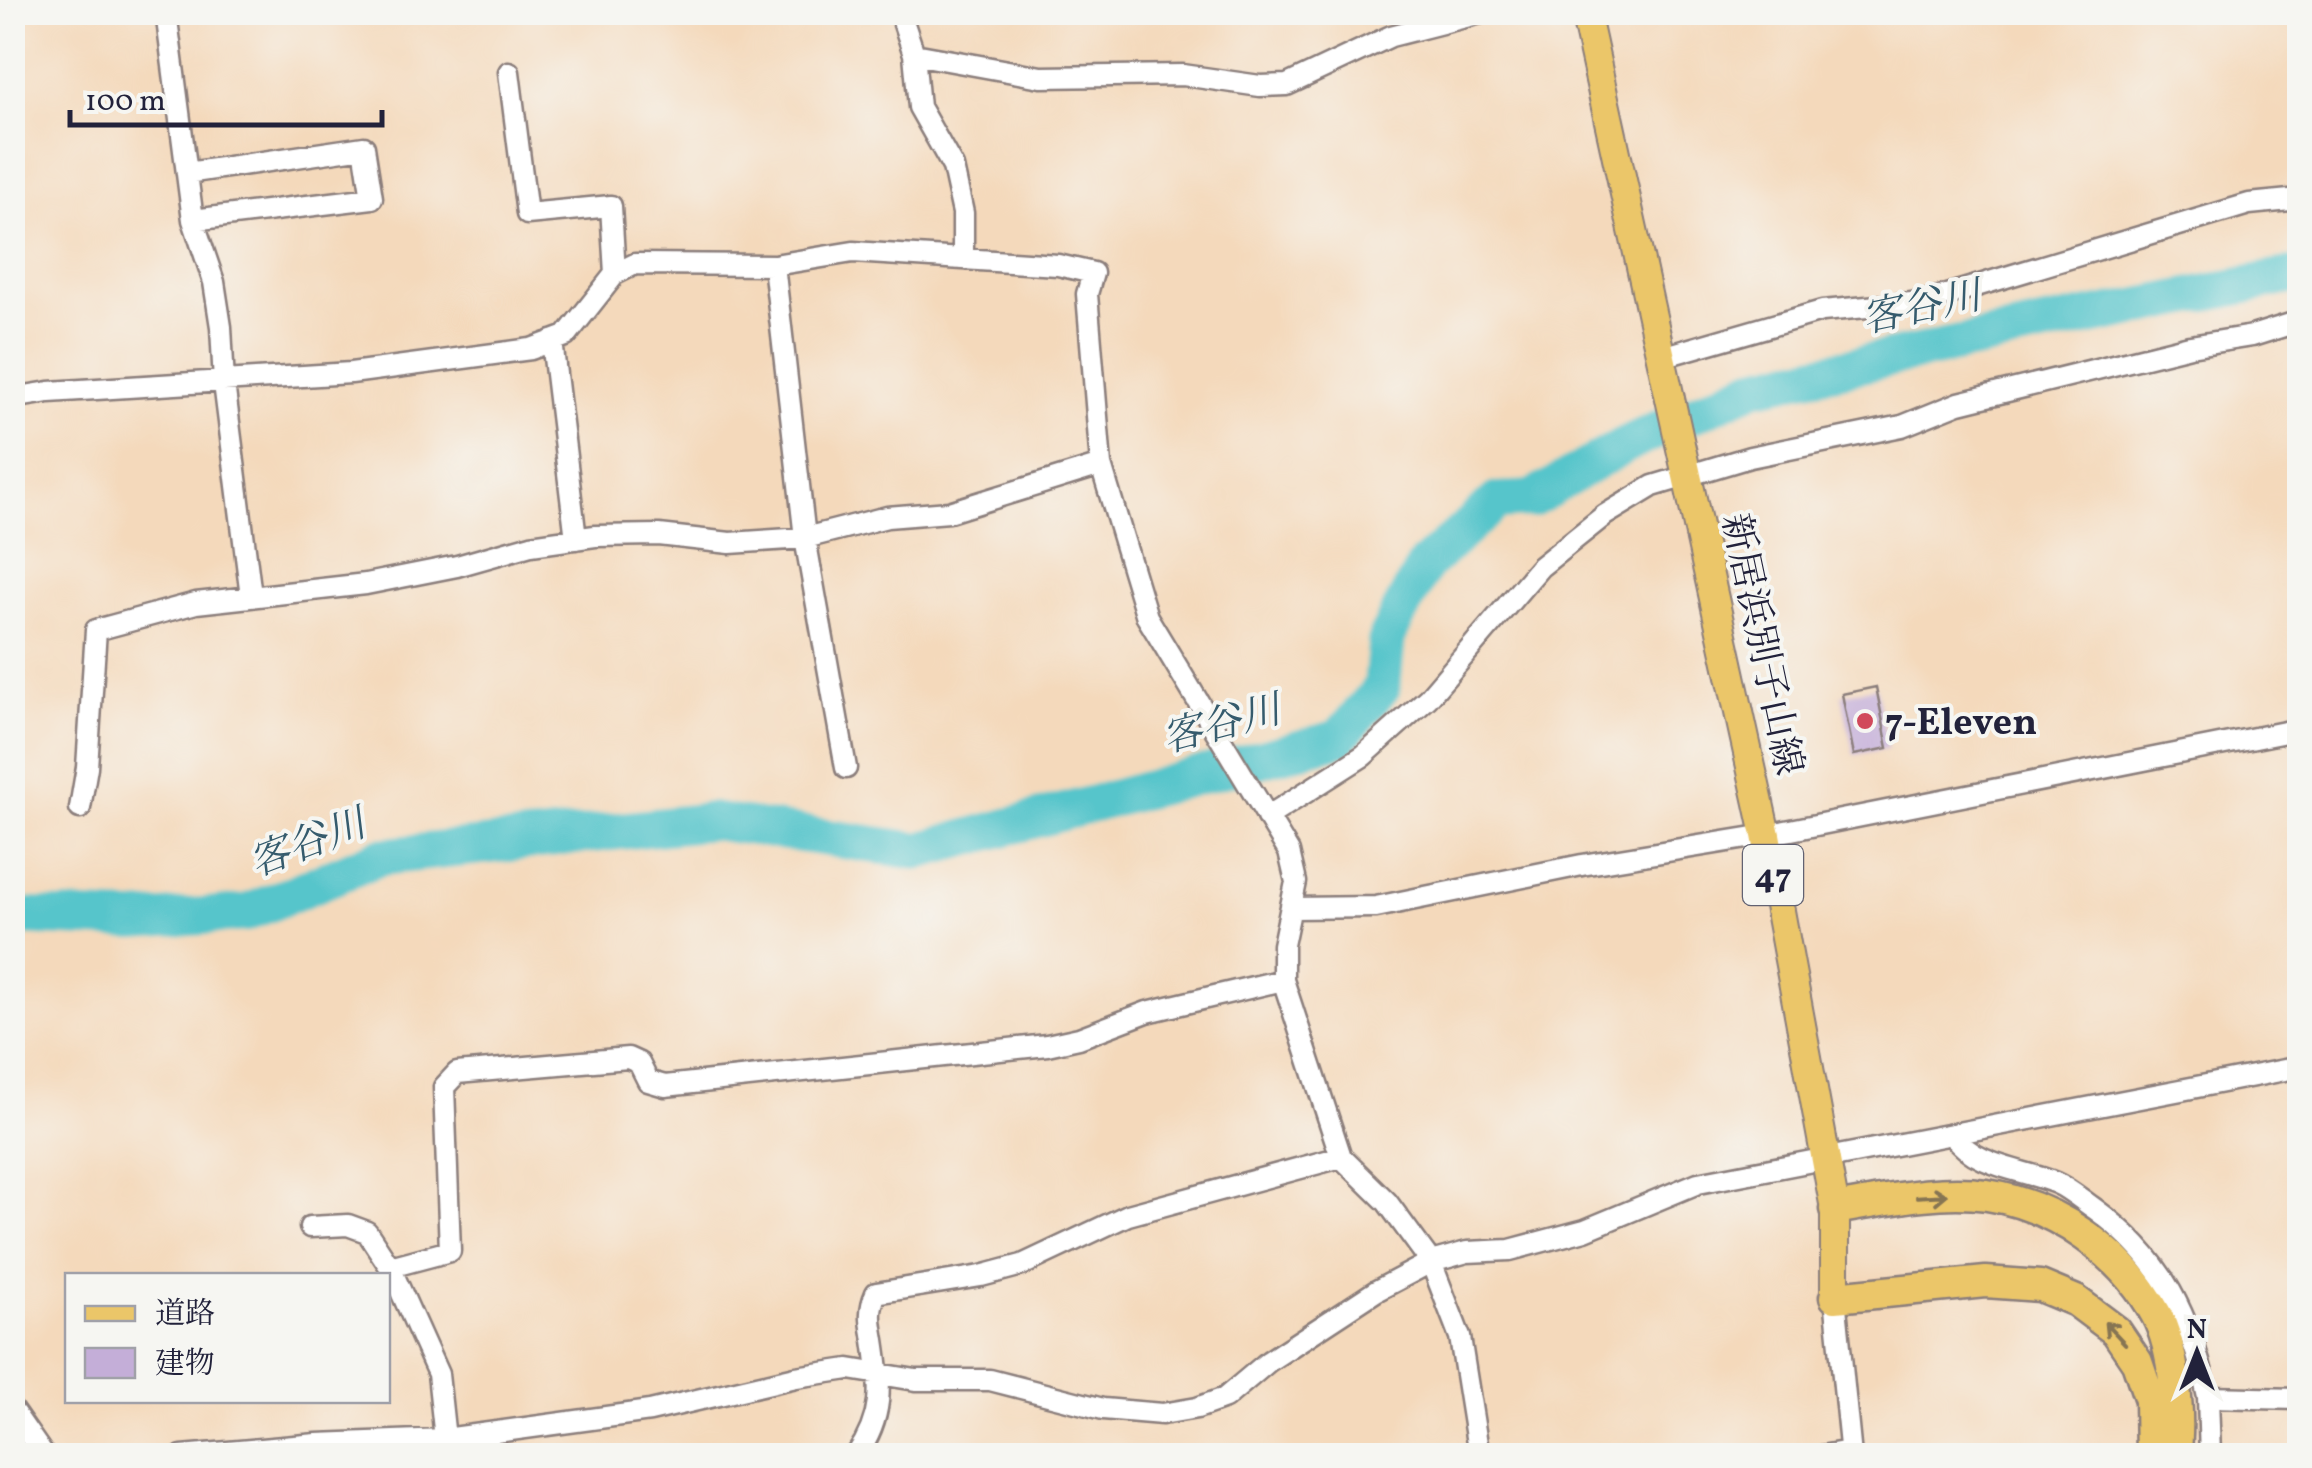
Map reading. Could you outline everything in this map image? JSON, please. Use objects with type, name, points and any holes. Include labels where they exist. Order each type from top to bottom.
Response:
[{"type":"highway","points":[[1835,1209],[1924,1196],[1984,1195],[2031,1205],[2077,1230],[2118,1264],[2157,1315],[2176,1383],[2174,1456]]},
{"type":"highway","points":[[1835,1297],[1986,1282],[2040,1286],[2076,1301],[2116,1331],[2137,1362],[2150,1400],[2151,1456]]},
{"type":"main road","name":"新居浜別子山線","points":[[1585,12],[1766,835],[1835,1209],[1835,1297]]},
{"type":"street","points":[[166,12],[194,220],[214,282],[221,327],[224,383],[251,596]]},
{"type":"street","points":[[900,12],[914,54],[919,107],[953,167],[963,213],[963,258]]},
{"type":"street","points":[[914,54],[1041,77],[1183,75],[1260,86],[1287,85],[1391,36],[1485,12]]},
{"type":"street","points":[[509,72],[527,214],[610,206],[615,274]]},
{"type":"street","points":[[187,173],[364,147],[372,198],[194,220]]},
{"type":"street","points":[[1663,362],[1822,311],[1923,302],[2249,204],[2300,199]]},
{"type":"street","points":[[12,398],[48,392],[351,373],[531,348],[566,336],[615,274],[636,264],[774,265],[852,252],[1058,264],[1092,273],[1087,294],[1101,466],[1146,617],[1289,852],[1296,882],[1283,945],[1283,980],[1342,1157],[1388,1202],[1431,1262],[1460,1337],[1479,1456]]},
{"type":"street","points":[[774,265],[805,538],[846,768]]},
{"type":"street","points":[[1265,814],[1363,756],[1428,698],[1540,567],[1605,515],[1686,464],[1750,457],[1902,426],[1959,402],[2190,346],[2252,336],[2300,321]]},
{"type":"street","points":[[552,341],[576,538]]},
{"type":"street","points":[[80,808],[87,768],[96,630],[196,603],[366,584],[576,538],[660,536],[730,544],[805,538],[887,518],[949,512],[1101,466]]},
{"type":"street","points":[[1292,908],[1376,907],[1582,864],[1766,835],[2300,728]]},
{"type":"street","points":[[390,1267],[450,1251],[444,1086],[457,1074],[628,1058],[640,1063],[648,1081],[665,1086],[1048,1045],[1079,1038],[1148,1012],[1283,980]]},
{"type":"street","points":[[182,1456],[317,1444],[445,1439],[650,1411],[796,1377],[850,1369],[916,1380],[990,1380],[1103,1409],[1162,1414],[1197,1408],[1225,1398],[1269,1361],[1360,1300],[1431,1262],[1467,1252],[1510,1250],[1584,1230],[1698,1183],[2300,1067]]},
{"type":"street","points":[[1954,1135],[1965,1152],[2061,1185],[2114,1224],[2165,1279],[2196,1344],[2208,1397],[2210,1456]]},
{"type":"street","points":[[856,1456],[871,1434],[880,1394],[869,1309],[876,1293],[981,1276],[1022,1265],[1128,1214],[1342,1157]]},
{"type":"street","points":[[310,1228],[348,1225],[367,1232],[390,1267],[438,1374],[445,1439]]},
{"type":"street","points":[[1821,1456],[1851,1454],[1835,1297]]},
{"type":"street","points":[[2208,1397],[2300,1399]]},
{"type":"street","points":[[12,1410],[44,1456]]},
{"type":"building","name":"7-Eleven","points":[[1876,687],[1888,748],[1854,755],[1842,694]]},
{"type":"waterway","name":"客谷川","points":[[12,916],[134,921],[246,913],[380,857],[711,821],[918,851],[1339,738],[1382,687],[1387,636],[1425,565],[1497,501],[1532,499],[1623,446],[1754,386],[2300,274]]},
{"type":"place","name":"7-Eleven","points":[[1865,721]]}]
